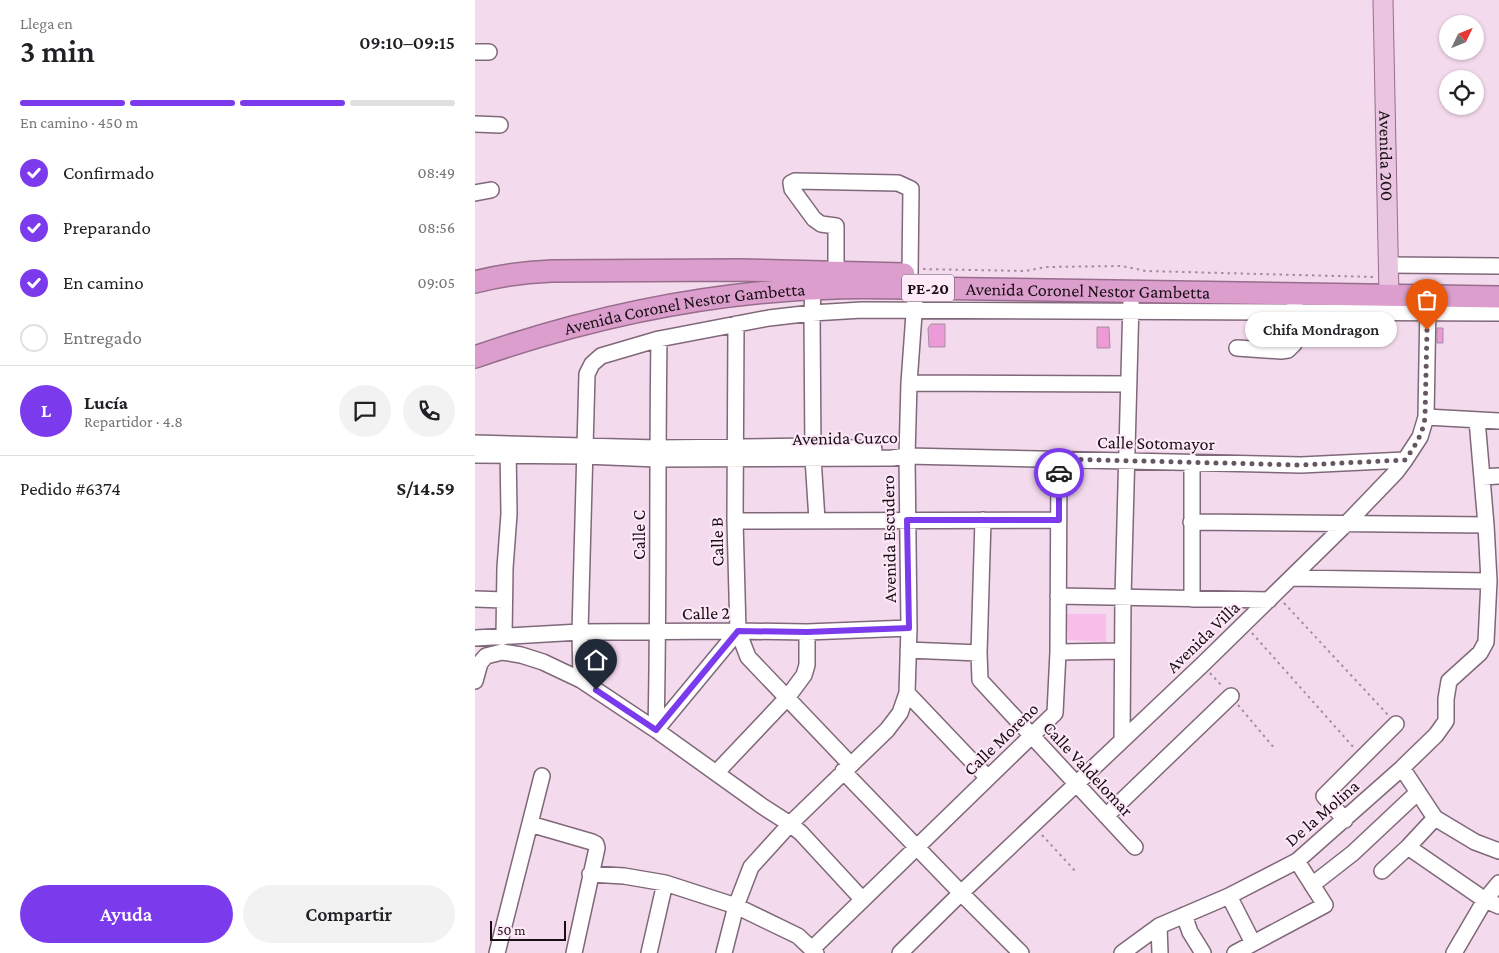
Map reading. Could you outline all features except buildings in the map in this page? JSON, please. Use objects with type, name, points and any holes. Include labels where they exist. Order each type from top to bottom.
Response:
[{"type":"highway","name":"Avenida Coronel Nestor Gambetta","points":[[475,282],[501,275],[524,272],[741,270],[836,272],[916,277],[1387,286],[1499,284]]},
{"type":"highway","name":"Avenida Coronel Nestor Gambetta","points":[[475,357],[549,333],[703,300],[836,288],[916,277],[1131,302],[1296,303],[1387,286],[1428,304],[1499,298]]},
{"type":"main road","name":"Avenida 200","points":[[1383,0],[1387,286]]},
{"type":"street","points":[[475,124],[500,125]]},
{"type":"street","name":"Avenida Escudero","points":[[724,953],[736,906],[751,867],[790,824],[887,730],[900,712],[907,693],[909,628],[907,456],[909,383],[916,277],[911,189],[898,183],[795,180],[791,183],[791,189],[814,219],[821,224],[836,226],[836,272]]},
{"type":"street","points":[[475,194],[491,190]]},
{"type":"street","points":[[1387,286],[1499,266]]},
{"type":"street","points":[[813,289],[813,452],[817,520]]},
{"type":"street","points":[[581,680],[580,632],[587,374],[592,364],[601,356],[659,339],[769,318],[812,313],[1131,302],[1123,597],[1122,740]]},
{"type":"street","points":[[1237,348],[1281,351],[1291,348],[1294,344],[1296,303]]},
{"type":"street","points":[[1428,304],[1499,313]]},
{"type":"street","name":"Avenida Villa","points":[[901,953],[961,893],[1272,597],[1396,472],[1420,437],[1424,426],[1428,304]]},
{"type":"street","name":"Calle B","points":[[736,324],[735,520],[738,631],[748,657],[787,698],[916,848],[1021,953]]},
{"type":"street","name":"Calle C","points":[[656,730],[659,339]]},
{"type":"street","points":[[909,383],[1129,384]]},
{"type":"street","points":[[1425,417],[1499,421]]},
{"type":"street","points":[[1291,578],[1489,580],[1477,420]]},
{"type":"street","name":"Avenida Cuzco","points":[[475,443],[508,449],[657,453],[891,450],[907,456]]},
{"type":"street","points":[[504,637],[504,600],[509,514],[508,449]]},
{"type":"street","name":"Avenida Cuzco","points":[[475,455],[508,449]]},
{"type":"street","name":"Calle Sotomayor","points":[[907,456],[1301,465],[1405,460]]},
{"type":"street","name":"Calle Moreno","points":[[814,951],[862,900],[1055,713],[1058,652],[1059,459]]},
{"type":"street","points":[[1192,462],[1192,599]]},
{"type":"street","points":[[1482,478],[1499,476]]},
{"type":"street","points":[[735,520],[1059,520]]},
{"type":"street","name":"Calle Valdelomar","points":[[983,520],[979,653],[980,680],[1135,847]]},
{"type":"street","points":[[1191,522],[1486,525]]},
{"type":"street","name":"De la Molina","points":[[1122,953],[1159,926],[1229,896],[1297,861],[1345,820],[1436,734],[1446,721],[1446,699],[1449,681],[1479,653],[1487,642],[1489,580]]},
{"type":"street","points":[[1058,596],[1192,599],[1272,597]]},
{"type":"street","points":[[475,599],[504,600]]},
{"type":"street","name":"Calle 2","points":[[475,638],[580,632],[807,632],[909,628]]},
{"type":"street","points":[[656,730],[738,631]]},
{"type":"street","points":[[716,773],[787,698],[804,675],[807,665],[807,632]]},
{"type":"street","points":[[475,645],[486,656]]},
{"type":"street","points":[[908,650],[979,653]]},
{"type":"street","points":[[1058,652],[1122,651]]},
{"type":"street","points":[[475,680],[480,663],[486,656],[502,652],[521,655],[543,662],[581,680],[790,824],[801,833],[862,900]]},
{"type":"street","points":[[907,693],[988,778]]},
{"type":"street","points":[[1106,816],[1231,696]]},
{"type":"street","points":[[1345,820],[1324,796],[1396,724]]},
{"type":"street","points":[[1401,768],[1435,818],[1475,842],[1499,851]]},
{"type":"street","points":[[497,953],[542,776]]},
{"type":"street","points":[[1312,885],[1353,853],[1418,792]]},
{"type":"street","points":[[1383,870],[1435,818]]},
{"type":"street","points":[[530,824],[596,844],[597,848],[573,953]]},
{"type":"street","points":[[1407,847],[1492,903]]},
{"type":"street","points":[[1235,953],[1325,905],[1297,861]]},
{"type":"street","points":[[590,874],[624,876],[665,884],[736,906],[799,936],[814,951]]},
{"type":"street","points":[[1460,952],[1492,903],[1499,883]]},
{"type":"street","points":[[649,953],[665,884]]},
{"type":"street","points":[[1229,896],[1253,943]]},
{"type":"street","points":[[1184,915],[1190,932],[1203,953]]},
{"type":"street","points":[[1159,926],[1160,953]]},
{"type":"street","points":[[795,953],[799,936]]},
{"type":"path","points":[[916,277],[1026,271],[1046,267],[1122,266],[1146,272],[1387,286]]},
{"type":"path","points":[[1272,597],[1396,724]]},
{"type":"path","points":[[1244,624],[1363,758]]},
{"type":"path","points":[[1033,825],[1077,873]]},
{"type":"shaded area","points":[[1067,614],[1106,614],[1106,642],[1068,640]]},
{"type":"way so far","points":[[1059,473],[1059,459],[1301,465],[1405,460],[1420,437],[1424,426],[1427,330]]},
{"type":"place","name":"Chifa Mondragon","points":[[1427,330]]},
{"type":"route","points":[[596,690],[656,730],[738,631],[807,632],[909,628],[907,520],[1059,520],[1059,473]]}]
